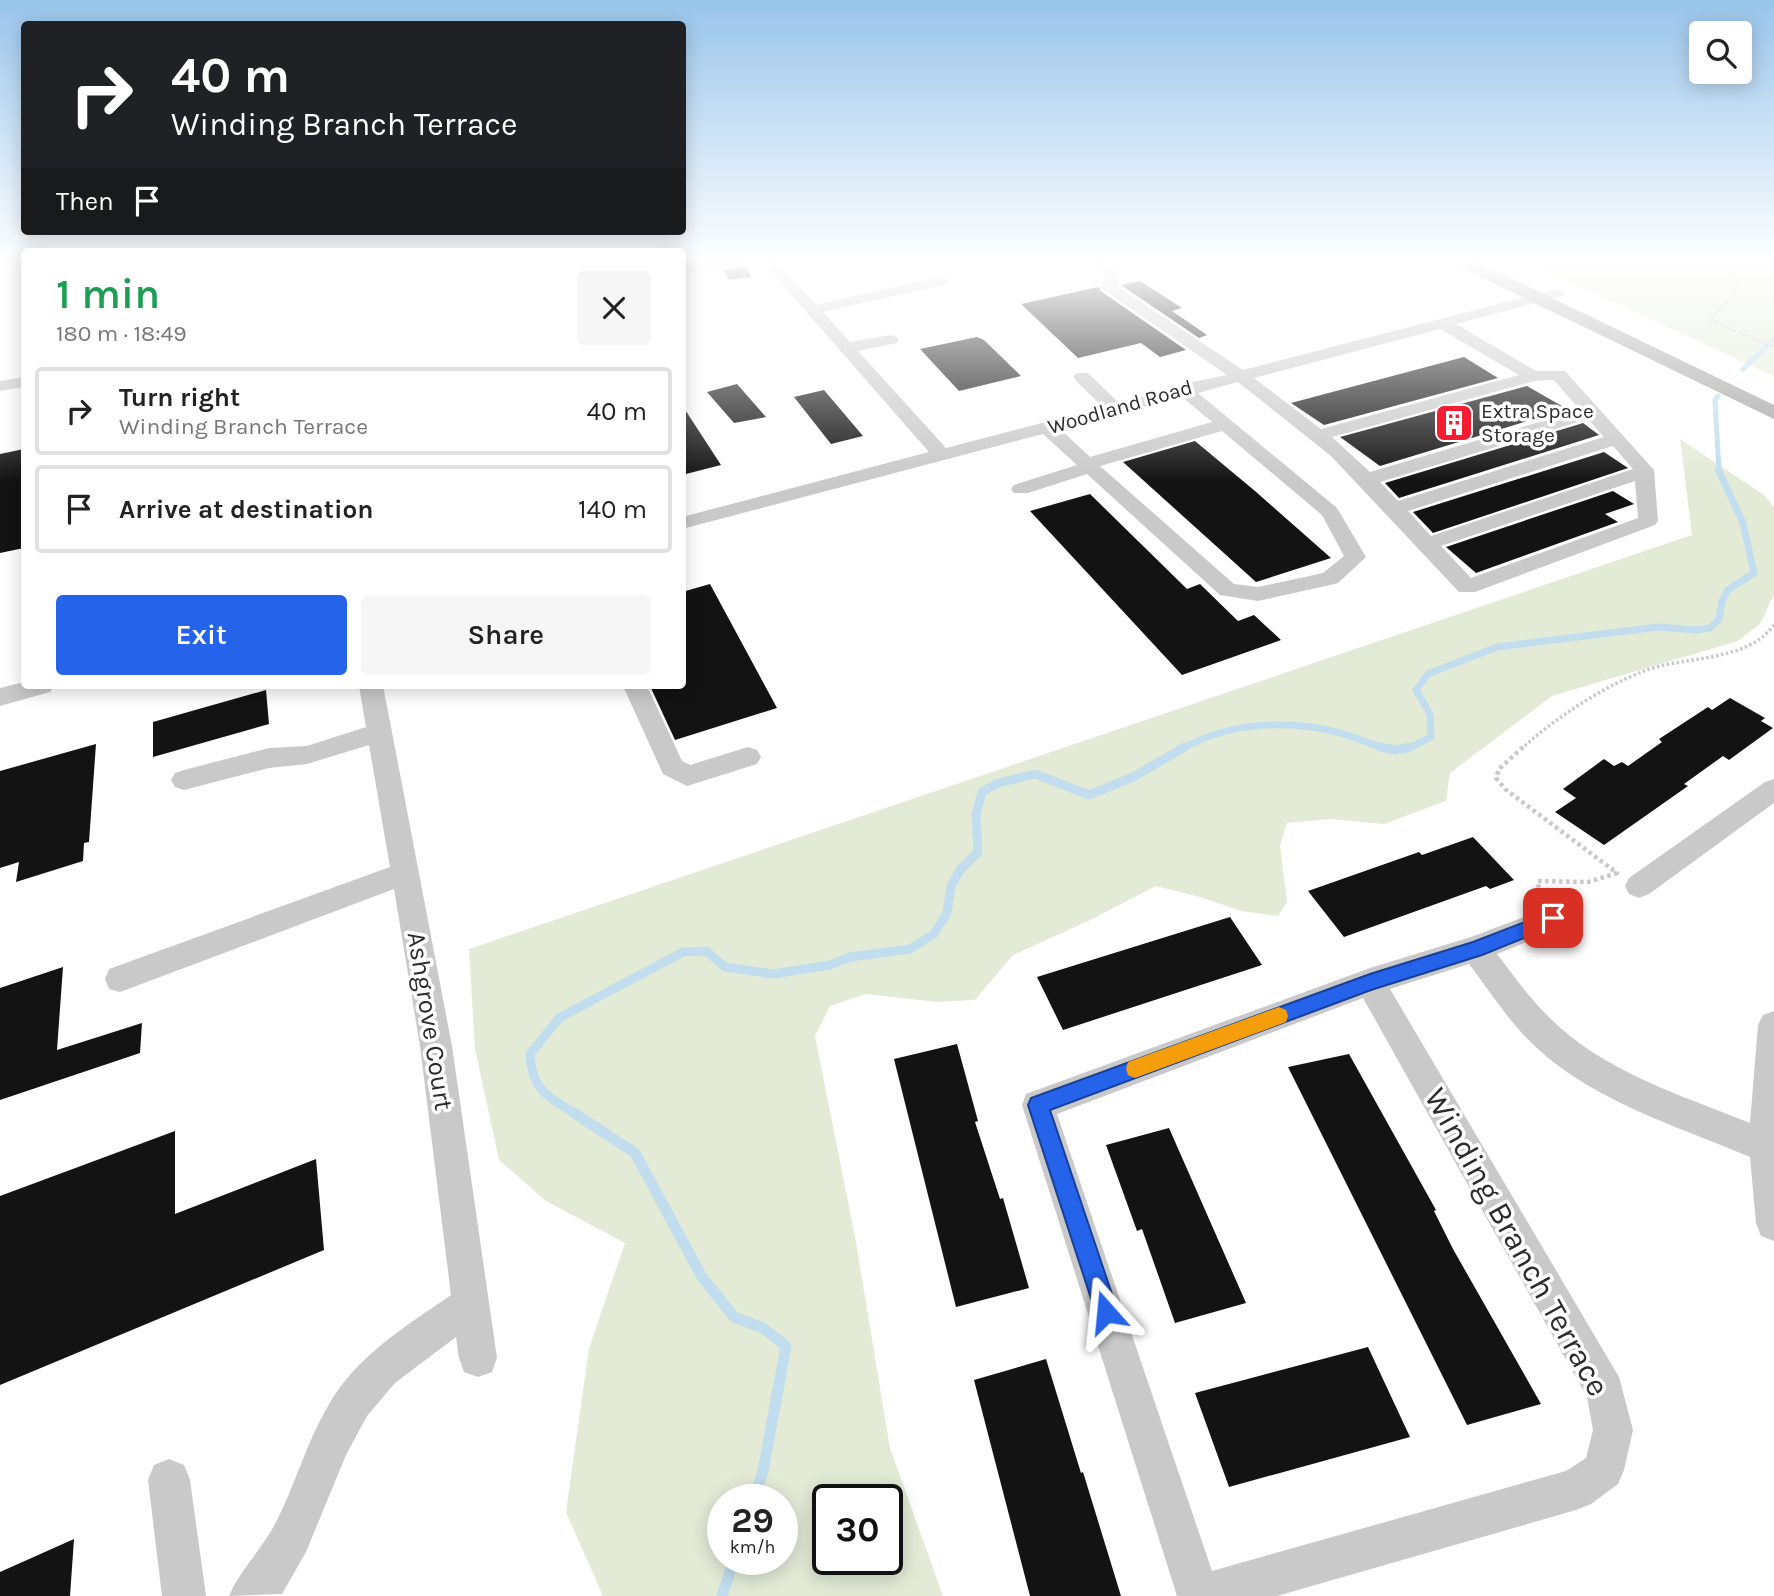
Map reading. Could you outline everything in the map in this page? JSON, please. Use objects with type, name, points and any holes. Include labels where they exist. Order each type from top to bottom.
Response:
[{"type":"main road","points":[[1622,333],[1774,413]]},
{"type":"main road","points":[[1634,333],[1774,396]]},
{"type":"street","points":[[834,333],[942,455]]},
{"type":"street","points":[[1176,333],[1241,375],[1319,435],[1468,587],[1648,521],[1644,472],[1559,375],[1533,376],[1319,435]]},
{"type":"street","name":"Woodland Road","points":[[686,522],[1117,410],[1183,389],[1402,333]]},
{"type":"street","points":[[1461,333],[1533,376]]},
{"type":"street","points":[[847,348],[891,340]]},
{"type":"street","points":[[1082,377],[1117,410]]},
{"type":"street","points":[[0,386],[21,382]]},
{"type":"street","points":[[1048,428],[1228,590],[1258,594],[1330,578],[1355,557],[1330,512],[1183,389]]},
{"type":"street","points":[[1366,480],[1592,412]]},
{"type":"street","points":[[1021,489],[1225,424]]},
{"type":"street","points":[[1393,509],[1616,439]]},
{"type":"street","points":[[1426,544],[1644,472]]},
{"type":"street","points":[[0,696],[29,689]]},
{"type":"street","name":"Ashgrove Court","points":[[372,689],[436,1046],[478,1358]]},
{"type":"street","points":[[636,689],[672,767],[687,776],[748,757]]},
{"type":"street","points":[[184,780],[269,758],[307,755],[380,732]]},
{"type":"street","points":[[1639,886],[1774,789]]},
{"type":"street","points":[[120,979],[405,873]]},
{"type":"street","name":"Winding Branch Terrace","points":[[1370,982],[1605,1391],[1613,1430],[1604,1470],[1576,1489],[1200,1596],[1038,1105],[1370,982],[1475,949],[1550,920]]},
{"type":"street","points":[[1475,949],[1533,1023],[1579,1062],[1617,1084],[1770,1149]]},
{"type":"street","points":[[1774,1025],[1766,1084],[1774,1223]]},
{"type":"street","points":[[251,1596],[267,1581],[310,1496],[342,1420],[376,1373],[471,1304]]},
{"type":"street","points":[[169,1480],[184,1596]]},
{"type":"path","points":[[1739,333],[1774,347]]},
{"type":"path","points":[[1550,920],[1531,901],[1539,891],[1538,881],[1588,882],[1617,873],[1505,789],[1496,778],[1499,769],[1556,718],[1638,673],[1665,663],[1748,647],[1765,637],[1774,625]]},
{"type":"green space","points":[[1682,333],[1774,333],[1774,376]]},
{"type":"green space","points":[[1680,439],[1764,495],[1774,507],[1774,595],[1760,624],[1738,641],[1552,696],[1450,773],[1446,801],[1384,824],[1330,819],[1287,823],[1280,846],[1287,902],[1278,916],[1241,911],[1156,886],[1013,955],[975,1000],[937,1002],[865,994],[830,1006],[815,1036],[856,1242],[890,1448],[903,1484],[812,1484],[812,1575],[903,1575],[903,1484],[943,1596],[603,1596],[566,1512],[589,1348],[625,1243],[546,1201],[499,1160],[475,1049],[469,949],[1692,535]]},
{"type":"building","points":[[1052,333],[1162,333],[1186,350],[1160,357],[1141,343],[1078,358]]},
{"type":"building","points":[[1192,333],[1207,335],[1199,338]]},
{"type":"building","points":[[977,337],[984,340],[1021,376],[959,391],[920,349]]},
{"type":"building","points":[[1464,357],[1498,378],[1324,425],[1291,403]]},
{"type":"building","points":[[737,384],[766,417],[734,423],[707,392]]},
{"type":"building","name":"Extra Space Storage","points":[[1527,386],[1567,409],[1380,466],[1340,437]]},
{"type":"building","points":[[824,390],[863,436],[831,444],[794,397]]},
{"type":"building","points":[[686,411],[721,465],[686,474]]},
{"type":"building","points":[[1583,423],[1599,435],[1399,498],[1385,483]]},
{"type":"building","points":[[1195,441],[1331,558],[1256,582],[1123,462]]},
{"type":"building","points":[[21,450],[21,549],[0,553],[0,454]]},
{"type":"building","points":[[1604,452],[1628,468],[1433,533],[1413,512]]},
{"type":"building","points":[[1613,491],[1634,504],[1605,514],[1618,522],[1476,573],[1446,547]]},
{"type":"building","points":[[1090,494],[1187,589],[1200,584],[1238,621],[1254,615],[1281,640],[1182,675],[1030,511]]},
{"type":"building","points":[[710,584],[777,708],[675,740],[651,689],[686,689],[686,591]]},
{"type":"building","points":[[266,690],[269,724],[153,757],[153,722]]},
{"type":"building","points":[[1730,698],[1765,718],[1761,721],[1773,728],[1729,760],[1723,756],[1684,784],[1688,786],[1604,845],[1555,812],[1576,798],[1563,789],[1604,759],[1614,766],[1622,762],[1628,766],[1662,742],[1659,739],[1708,707],[1712,710]]},
{"type":"building","points":[[96,744],[89,842],[84,843],[83,861],[16,882],[19,862],[0,868],[0,771]]},
{"type":"building","points":[[1473,837],[1514,880],[1490,889],[1486,886],[1344,937],[1308,891],[1419,852],[1422,855]]},
{"type":"building","points":[[1230,917],[1262,965],[1063,1030],[1037,977]]},
{"type":"building","points":[[63,967],[57,1050],[142,1023],[140,1053],[0,1100],[0,988]]},
{"type":"building","points":[[957,1044],[978,1121],[975,1122],[1000,1199],[1003,1198],[1029,1288],[956,1307],[894,1059]]},
{"type":"building","points":[[1349,1054],[1436,1210],[1434,1211],[1453,1249],[1541,1404],[1467,1425],[1288,1067]]},
{"type":"building","points":[[1169,1128],[1246,1303],[1175,1323],[1142,1229],[1137,1231],[1106,1145]]},
{"type":"building","points":[[175,1131],[175,1214],[316,1159],[324,1250],[0,1385],[0,1196]]},
{"type":"building","points":[[1368,1347],[1410,1437],[1229,1487],[1195,1393]]},
{"type":"building","points":[[1046,1359],[1121,1596],[1030,1596],[974,1380]]},
{"type":"building","points":[[74,1539],[70,1596],[0,1596],[0,1572]]},
{"type":"waterway","points":[[1743,369],[1774,339]]},
{"type":"waterway","points":[[1718,396],[1715,400],[1719,471]]},
{"type":"waterway","points":[[1411,747],[1431,737],[1430,714],[1416,690],[1428,674],[1497,647],[1658,627],[1696,630],[1710,628],[1719,619],[1722,601],[1728,590],[1754,573],[1743,523],[1718,469]]},
{"type":"waterway","points":[[1182,749],[1200,740],[1238,728],[1279,725],[1340,733],[1382,747]]},
{"type":"waterway","points":[[577,1115],[543,1092],[531,1067],[530,1054],[559,1018],[683,952],[706,951],[725,967],[773,974],[830,965],[850,957],[910,949],[934,934],[947,913],[951,886],[960,870],[978,852],[976,814],[982,792],[998,783],[1035,774],[1089,795],[1133,777],[1185,747]]},
{"type":"waterway","points":[[1382,747],[1395,750],[1411,747]]},
{"type":"waterway","points":[[1382,747],[1386,749]]},
{"type":"waterway","points":[[1407,749],[1411,747]]},
{"type":"waterway","points":[[574,1113],[635,1153],[702,1277],[734,1317],[763,1328],[786,1346],[759,1484]]},
{"type":"waterway","points":[[722,1596],[729,1575]]},
{"type":"slow traffic","points":[[1135,1069],[1279,1016]]},
{"type":"place","name":"Extra Space Storage","points":[[1454,423]]},
{"type":"route","points":[[1106,1312],[1038,1105],[1370,982],[1475,949],[1553,918]]}]
